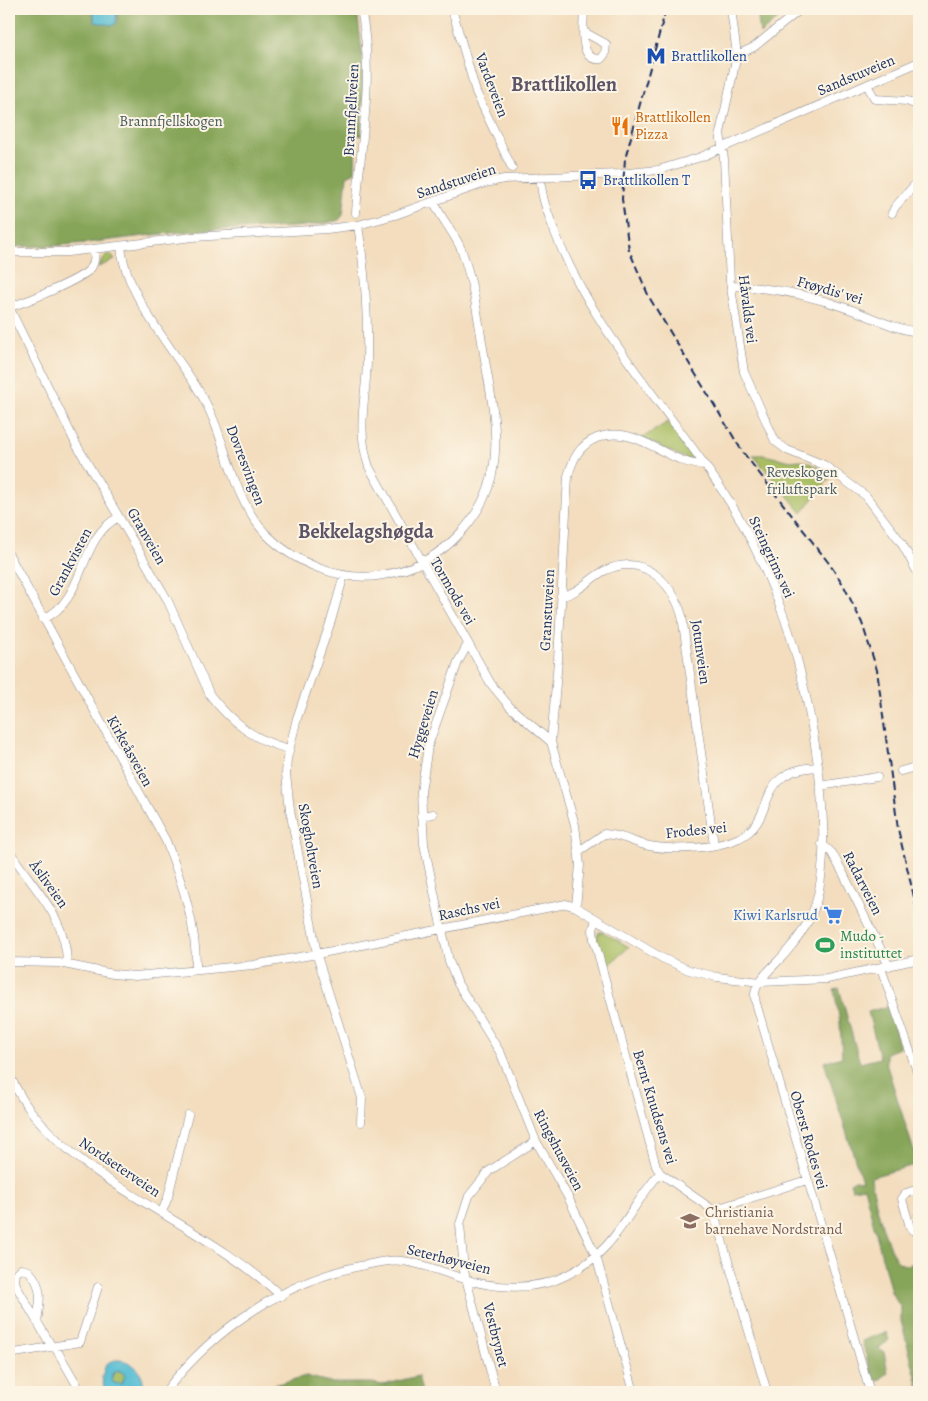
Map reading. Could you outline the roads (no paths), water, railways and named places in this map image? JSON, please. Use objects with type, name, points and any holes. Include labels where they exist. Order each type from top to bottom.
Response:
[{"type":"street","name":"Brannfjellveien","points":[[356,214],[368,83],[367,45],[361,9]]},
{"type":"street","name":"Vardeveien","points":[[452,9],[476,92],[512,168]]},
{"type":"street","points":[[584,9],[584,32]]},
{"type":"street","name":"Håvalds vei","points":[[731,9],[737,55],[720,134],[731,286],[745,377],[771,435],[781,446],[834,470],[866,496],[901,542],[919,575]]},
{"type":"street","points":[[737,55],[754,47],[801,9]]},
{"type":"street","name":"Sandstuveien","points":[[9,252],[45,253],[193,237],[327,229],[358,225],[434,202],[489,182],[514,178],[649,172],[686,163],[919,62]]},
{"type":"street","points":[[867,85],[874,99],[910,102],[919,106]]},
{"type":"street","name":"Steingrims vei","points":[[542,177],[542,192],[545,205],[578,284],[604,329],[705,465],[738,517],[767,576],[782,612],[800,670],[820,786],[821,876],[816,904],[810,917],[789,950],[761,982]]},
{"type":"street","points":[[892,214],[895,207],[919,180]]},
{"type":"street","name":"Dovresvingen","points":[[121,246],[123,260],[140,298],[210,410],[243,500],[267,535],[290,554],[317,567],[344,575],[380,576],[421,562],[443,550],[467,527],[481,507],[491,481],[495,454],[494,424],[474,294],[460,248],[434,202]]},
{"type":"street","name":"Tormods vei","points":[[358,225],[366,290],[367,332],[361,424],[362,442],[372,475],[498,695],[550,742]]},
{"type":"street","points":[[9,306],[37,296],[88,272],[94,260],[94,249]]},
{"type":"street","name":"Frøydis' vei","points":[[731,286],[775,290],[807,296],[853,310],[899,328],[918,332]]},
{"type":"street","name":"Granveien","points":[[9,306],[67,427],[167,599],[210,695],[220,709],[241,728],[259,739],[289,749]]},
{"type":"street","name":"Granstuveien","points":[[576,907],[579,850],[572,812],[555,763],[550,742],[553,732],[566,485],[573,460],[582,447],[600,437],[610,434],[623,434],[692,464],[705,465]]},
{"type":"street","name":"Grankvisten","points":[[43,619],[62,606],[70,597],[98,536],[119,517]]},
{"type":"street","name":"Kirkeåsveien","points":[[9,555],[166,841],[192,922],[196,951],[196,970]]},
{"type":"street","name":"Jotunveien","points":[[561,596],[572,593],[602,572],[623,566],[652,572],[670,588],[677,599],[682,616],[714,845]]},
{"type":"street","name":"Skogholtveien","points":[[344,575],[289,749],[286,774],[288,795],[317,954],[362,1098],[360,1122]]},
{"type":"street","name":"Hyggeveien","points":[[442,928],[424,844],[420,792],[427,750],[458,662],[468,644]]},
{"type":"street","points":[[901,771],[919,766]]},
{"type":"street","name":"Frodes vei","points":[[579,850],[604,834],[660,847],[714,845],[738,839],[751,829],[759,817],[772,788],[785,774],[802,768],[818,767]]},
{"type":"street","points":[[820,786],[877,777]]},
{"type":"street","points":[[421,816],[433,814]]},
{"type":"street","name":"Radarveien","points":[[822,844],[832,853],[885,967],[919,1077]]},
{"type":"street","name":"Åsliveien","points":[[9,850],[57,918],[63,931],[67,964]]},
{"type":"street","name":"Raschs vei","points":[[9,962],[67,964],[128,976],[270,963],[566,904],[576,907],[662,958],[683,968],[717,977],[761,982],[827,980],[919,959]]},
{"type":"street","name":"Bernt Knudsens vei","points":[[596,919],[593,934],[597,951],[622,1049],[660,1174],[713,1210]]},
{"type":"street","name":"Ringshusveien","points":[[442,928],[449,961],[458,984],[501,1054],[536,1141],[568,1197],[596,1256],[634,1392]]},
{"type":"street","name":"Oberst Rodes vei","points":[[761,982],[755,994],[757,1011],[870,1392]]},
{"type":"street","name":"Nordseterveien","points":[[9,1074],[29,1110],[64,1145],[100,1174],[234,1256],[281,1296]]},
{"type":"street","name":"Nordseterveien","points":[[162,1212],[168,1197],[188,1115]]},
{"type":"street","name":"Vestbrynet","points":[[496,1392],[466,1280],[459,1234],[460,1224],[469,1196],[488,1171],[536,1141]]},
{"type":"street","name":"Seterhøyveien","points":[[165,1392],[186,1367],[217,1337],[240,1320],[281,1296],[345,1270],[395,1260],[416,1264],[466,1280],[509,1286],[544,1284],[577,1270],[596,1256],[622,1228],[660,1174]]},
{"type":"street","points":[[767,1392],[713,1210],[807,1180]]},
{"type":"street","points":[[919,1188],[906,1193],[902,1203],[910,1227],[919,1231]]},
{"type":"street","points":[[37,1322],[41,1293],[37,1280],[26,1269],[18,1271],[14,1278],[21,1294],[37,1322],[82,1392]]},
{"type":"street","points":[[9,1354],[80,1342],[98,1287]]},
{"type":"water","points":[[93,9],[117,9],[116,24],[95,22]]},
{"type":"water","points":[[122,1360],[133,1365],[143,1380],[141,1392],[105,1392],[102,1377],[105,1367],[109,1362]],"holes":[[[119,1370],[125,1375],[122,1384],[114,1383],[112,1380],[112,1374]]]},
{"type":"railway","points":[[666,9],[625,159],[622,199],[629,250],[649,297],[742,451],[828,562],[843,584],[862,623],[877,670],[898,829],[919,918]]},
{"type":"place","name":"Brattlikollen","points":[[656,56]]},
{"type":"place","name":"Brattlikollen Pizza","points":[[620,126]]},
{"type":"place","name":"Brattlikollen T","points":[[588,180]]},
{"type":"place","name":"Kiwi Karlsrud","points":[[833,915]]},
{"type":"place","name":"Mudo - instituttet","points":[[825,945]]},
{"type":"place","name":"Christiania barnehave Nordstrand","points":[[690,1221]]},
{"type":"district","name":"Brattlikollen","points":[[564,84]]},
{"type":"district","name":"Bekkelagshøgda","points":[[366,531]]},
{"type":"park label","name":"Brannfjellskogen","points":[[171,121]]},
{"type":"park label","name":"Reveskogen friluftspark","points":[[802,480]]}]
